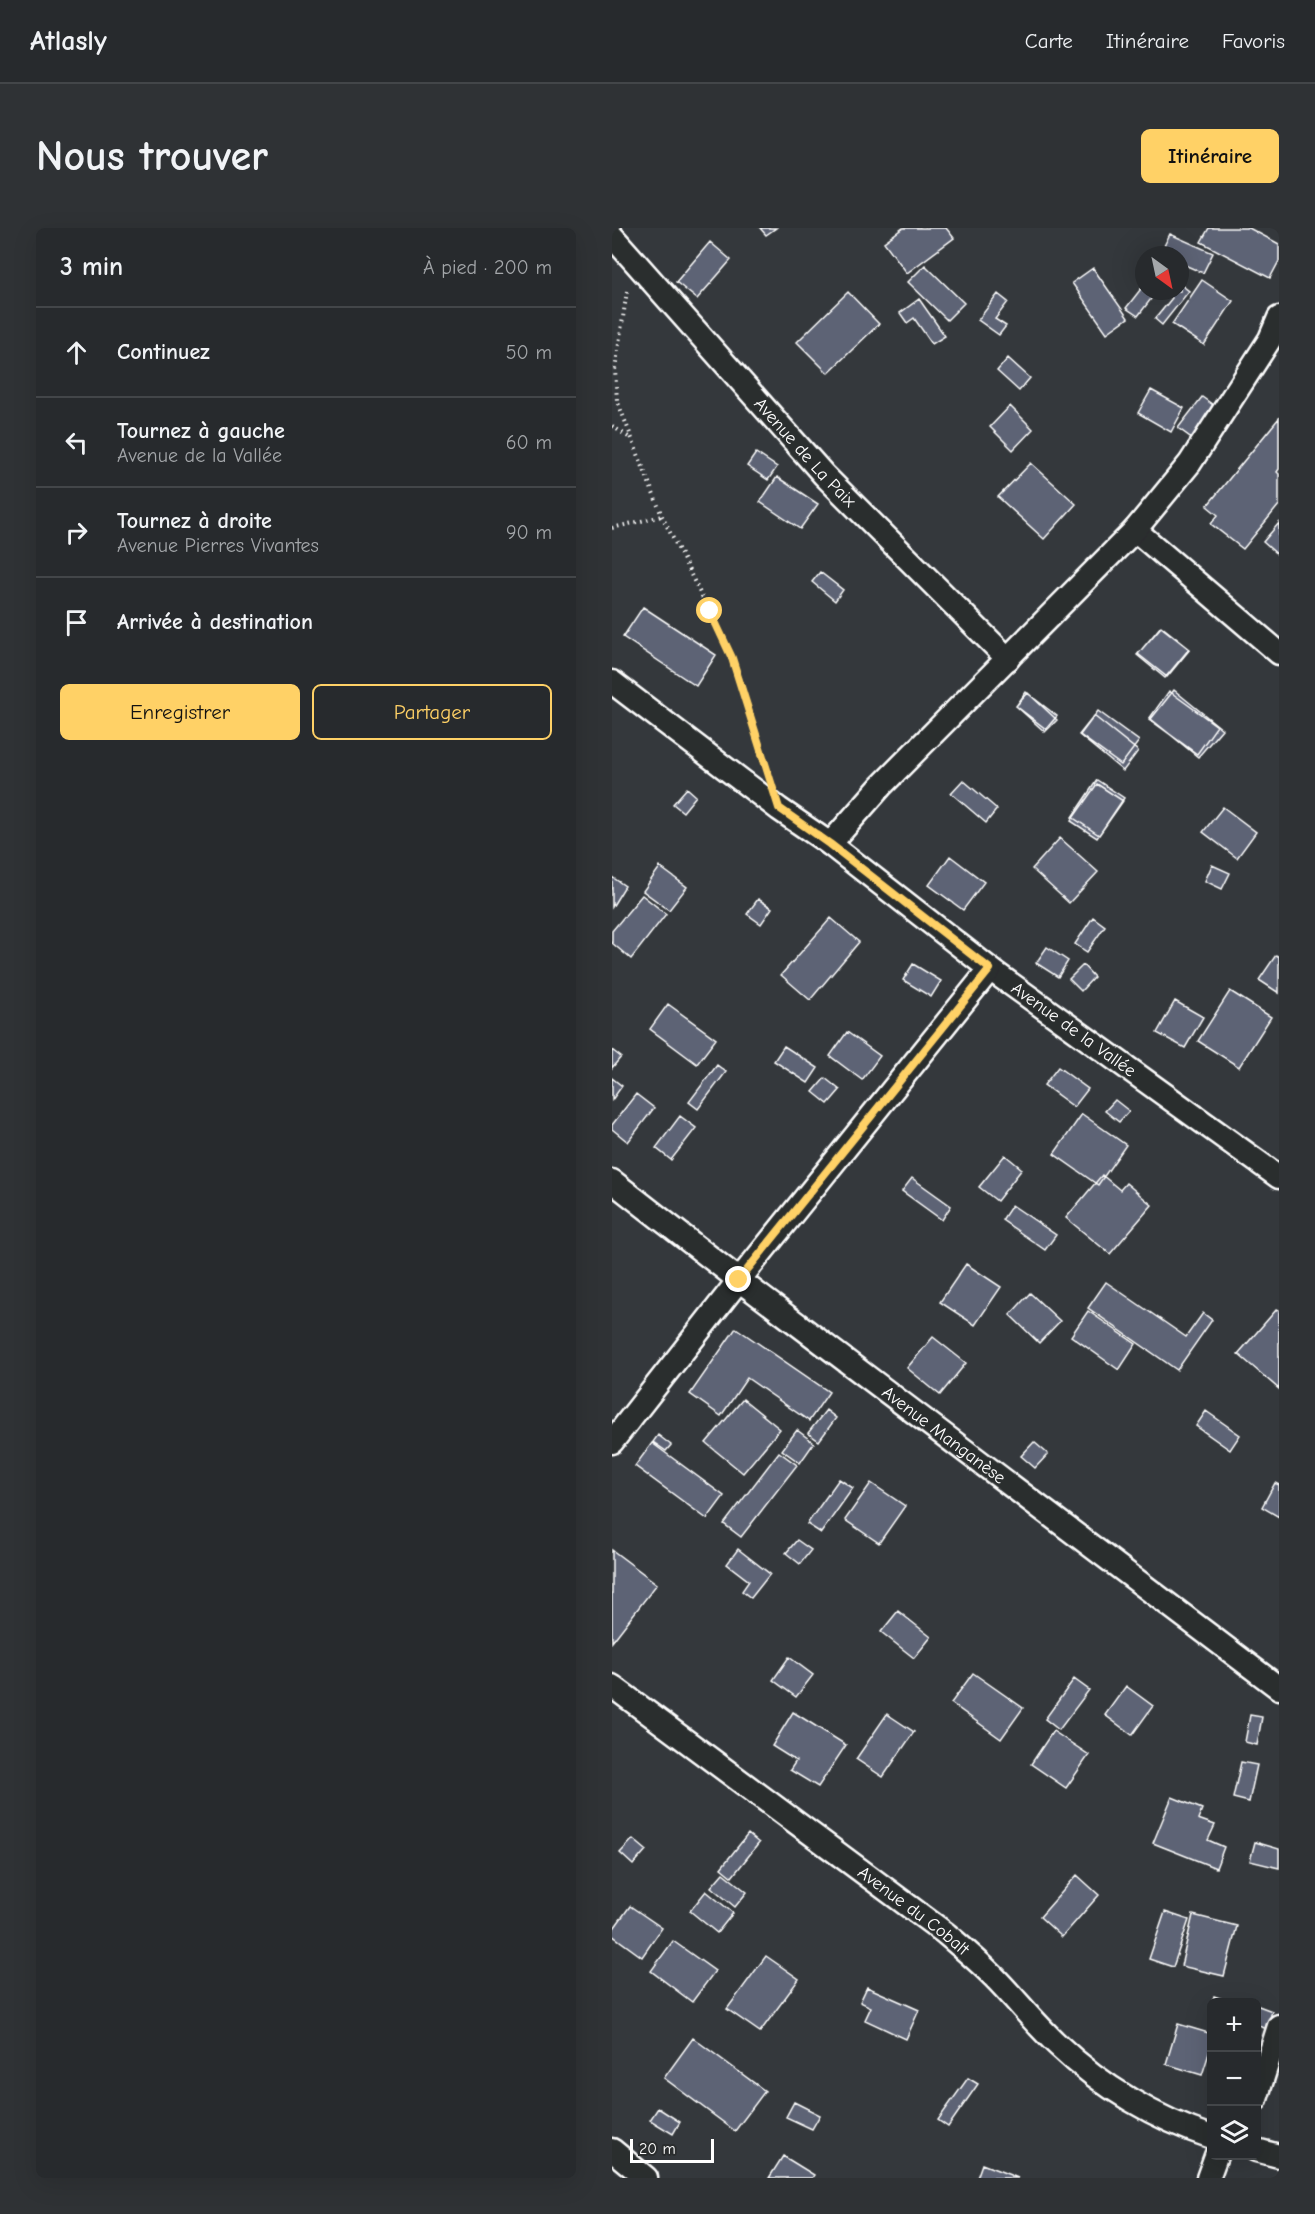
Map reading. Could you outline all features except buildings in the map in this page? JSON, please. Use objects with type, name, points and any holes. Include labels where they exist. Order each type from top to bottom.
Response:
[{"type":"street","name":"Avenue de La Paix","points":[[612,237],[824,475],[1008,659]]},
{"type":"street","points":[[830,844],[881,786],[1135,530],[1190,463],[1270,339],[1279,318]]},
{"type":"street","points":[[1135,530],[1279,653]]},
{"type":"street","name":"Avenue de la Vallée","points":[[612,682],[830,844],[990,969],[1279,1177]]},
{"type":"street","points":[[612,1442],[739,1280],[990,969]]},
{"type":"street","name":"Avenue Manganèse","points":[[612,1181],[739,1280],[1279,1688]]},
{"type":"street","name":"Avenue du Cobalt","points":[[612,1686],[945,1933],[976,1959],[1059,2047],[1092,2074],[1129,2099],[1166,2119],[1207,2135]]},
{"type":"street","points":[[1261,2086],[1279,2026]]},
{"type":"street","points":[[612,2150],[646,2178]]},
{"type":"street","points":[[1261,2151],[1279,2156]]},
{"type":"street","points":[[1208,2178],[1215,2160]]},
{"type":"path","points":[[635,262],[624,304],[615,370],[617,400],[662,516],[732,658],[779,808]]},
{"type":"path","points":[[612,426],[630,438]]},
{"type":"path","points":[[612,528],[662,516]]},
{"type":"route","points":[[710,611],[732,658],[779,808],[830,844],[990,969],[739,1280]]}]
